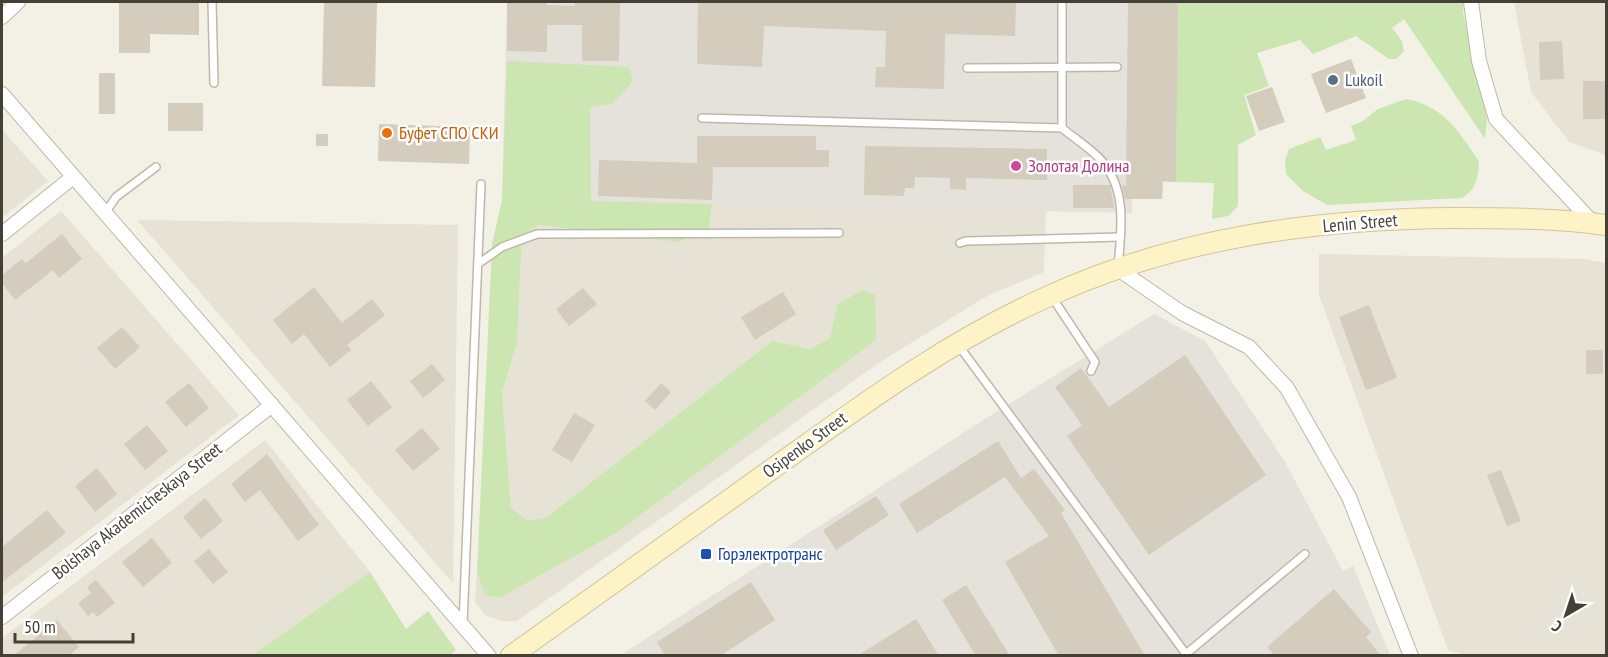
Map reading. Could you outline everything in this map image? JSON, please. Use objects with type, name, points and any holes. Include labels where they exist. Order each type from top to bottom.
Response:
[{"type":"main road","name":"Lenin Street","points":[[1118,269],[1189,247],[1255,233],[1378,219],[1520,218],[1600,224]]},
{"type":"main road","name":"Osipenko Street","points":[[511,656],[890,384],[957,344],[1050,295],[1118,269]]},
{"type":"street","points":[[2,17],[18,2]]},
{"type":"street","points":[[1472,2],[1479,61],[1496,119],[1600,224]]},
{"type":"street","points":[[2,94],[489,656]]},
{"type":"street","points":[[2,234],[73,177]]},
{"type":"street","points":[[1118,269],[1182,313],[1249,347],[1287,388],[1349,497],[1411,656]]},
{"type":"street","name":"Bolshaya Akademicheskaya Street","points":[[2,617],[272,405]]},
{"type":"lane","points":[[212,2],[214,83]]},
{"type":"lane","points":[[1062,2],[1062,128]]},
{"type":"lane","points":[[967,68],[1117,67]]},
{"type":"lane","points":[[702,118],[1062,128],[1102,161],[1118,189],[1122,213],[1118,269]]},
{"type":"lane","points":[[105,213],[116,197],[156,167]]},
{"type":"lane","points":[[463,624],[481,184]]},
{"type":"lane","points":[[478,264],[502,247],[537,234],[839,234]]},
{"type":"lane","points":[[960,243],[1120,237]]},
{"type":"lane","points":[[1050,295],[1095,362],[1091,371]]},
{"type":"lane","points":[[957,344],[1186,654],[1305,554]]},
{"type":"shaded area","points":[[507,2],[1178,2],[1176,182],[1163,182],[1162,199],[1132,199],[1132,213],[502,200]]},
{"type":"shaded area","points":[[1514,2],[1606,2],[1606,155],[1569,142],[1531,92]]},
{"type":"shaded area","points":[[2,130],[48,181],[2,218]]},
{"type":"shaded area","points":[[712,204],[1046,211],[1044,272],[987,296],[877,364],[517,621],[501,621],[485,615],[475,602],[477,572],[485,594],[500,598],[618,532],[876,340],[837,305],[830,338],[810,349],[772,341],[547,517],[528,521],[511,508],[502,392],[517,344],[522,236],[538,225],[678,242],[709,229]]},
{"type":"shaded area","points":[[61,211],[239,415],[2,597],[2,258]]},
{"type":"shaded area","points":[[137,220],[458,225],[453,583]]},
{"type":"shaded area","points":[[1319,254],[1585,259],[1606,263],[1606,655],[1470,656],[1448,650],[1319,295]]},
{"type":"shaded area","points":[[1154,314],[1205,341],[1285,462],[1343,571],[1353,566],[1390,655],[619,656],[985,419]]},
{"type":"shaded area","points":[[265,440],[370,572],[253,655],[2,656],[2,638]]},
{"type":"green space","points":[[1178,2],[1463,2],[1463,12],[1487,118],[1485,139],[1404,19],[1392,28],[1402,41],[1404,51],[1396,59],[1389,59],[1356,36],[1313,54],[1300,40],[1257,53],[1269,86],[1244,95],[1256,135],[1238,145],[1238,206],[1228,216],[1212,219],[1214,183],[1176,182]]},
{"type":"green space","points":[[507,61],[629,67],[633,81],[612,104],[590,107],[591,201],[712,204],[709,229],[678,242],[539,225],[522,236],[517,344],[502,392],[511,508],[528,521],[547,517],[772,341],[810,349],[830,338],[837,305],[862,290],[875,295],[876,340],[618,532],[500,598],[485,595],[477,572],[492,244],[502,200]]},
{"type":"green space","points":[[1406,99],[1430,107],[1449,121],[1479,161],[1476,182],[1467,195],[1462,198],[1327,205],[1303,191],[1286,174],[1285,160],[1289,149],[1320,137],[1326,150],[1356,140],[1351,126],[1363,121],[1378,109]]},
{"type":"green space","points":[[370,572],[406,629],[428,611],[456,650],[449,656],[253,655]]},
{"type":"building","points":[[119,2],[199,2],[199,35],[150,34],[150,53],[119,53]]},
{"type":"building","points":[[324,2],[377,2],[375,87],[322,86]]},
{"type":"building","points":[[507,2],[547,2],[547,5],[575,6],[575,2],[620,2],[619,61],[582,61],[582,25],[547,25],[547,52],[507,51]]},
{"type":"building","points":[[698,2],[1016,2],[1015,36],[945,34],[944,89],[875,87],[876,67],[885,67],[886,31],[764,26],[762,67],[697,64]]},
{"type":"building","points":[[1128,2],[1178,2],[1176,182],[1163,181],[1162,199],[1125,199],[1122,185],[1126,186]]},
{"type":"building","points":[[1562,41],[1564,79],[1540,80],[1539,42]]},
{"type":"building","points":[[1351,59],[1366,98],[1326,113],[1311,74]]},
{"type":"building","points":[[99,73],[115,73],[115,114],[99,114]]},
{"type":"building","points":[[1583,81],[1606,81],[1606,119],[1583,119]]},
{"type":"building","points":[[1272,87],[1285,122],[1259,131],[1246,96]]},
{"type":"building","points":[[168,103],[203,103],[203,131],[168,131]]},
{"type":"building","points":[[379,124],[470,127],[469,164],[378,161]]},
{"type":"building","points":[[316,134],[328,134],[328,146],[316,146]]},
{"type":"building","points":[[697,136],[816,136],[816,150],[829,150],[829,167],[713,167],[712,200],[598,196],[599,160],[697,163]]},
{"type":"building","points":[[865,146],[1047,149],[1047,180],[966,178],[966,190],[950,189],[950,178],[915,177],[914,188],[905,188],[904,196],[864,195]]},
{"type":"building","points":[[1073,185],[1110,185],[1114,208],[1073,208]]},
{"type":"building","points":[[62,234],[82,259],[59,278],[53,270],[15,300],[2,283],[2,275],[22,259],[26,263]]},
{"type":"building","points":[[314,287],[342,323],[372,299],[385,315],[347,345],[351,350],[330,367],[304,334],[292,344],[273,320]]},
{"type":"building","points":[[583,288],[597,304],[569,326],[556,309]]},
{"type":"building","points":[[783,292],[796,314],[755,340],[741,317]]},
{"type":"building","points":[[1369,305],[1397,378],[1366,390],[1339,317]]},
{"type":"building","points":[[122,327],[140,347],[115,369],[97,348]]},
{"type":"building","points":[[1586,350],[1603,350],[1603,374],[1586,374]]},
{"type":"building","points":[[1185,355],[1266,475],[1149,555],[1067,436],[1082,425],[1055,387],[1081,368],[1109,407]]},
{"type":"building","points":[[432,364],[445,380],[423,398],[410,381]]},
{"type":"building","points":[[371,381],[392,407],[368,426],[347,400]]},
{"type":"building","points":[[189,383],[209,408],[186,427],[165,402]]},
{"type":"building","points":[[661,383],[671,392],[655,410],[645,401]]},
{"type":"building","points":[[574,413],[595,425],[572,462],[552,450]]},
{"type":"building","points":[[147,425],[168,451],[145,470],[124,444]]},
{"type":"building","points":[[422,428],[440,449],[413,471],[395,450]]},
{"type":"building","points":[[998,441],[1021,478],[1034,469],[1065,510],[1061,513],[1145,656],[1059,656],[1005,562],[1049,536],[1005,477],[917,533],[899,504]]},
{"type":"building","points":[[267,454],[319,525],[298,541],[260,490],[245,502],[231,484]]},
{"type":"building","points":[[97,468],[117,494],[95,512],[75,486]]},
{"type":"building","points":[[1501,470],[1521,521],[1507,526],[1487,475]]},
{"type":"building","points":[[876,496],[889,515],[836,550],[823,530]]},
{"type":"building","points":[[205,498],[223,521],[201,539],[183,517]]},
{"type":"building","points":[[47,510],[66,533],[2,582],[2,547]]},
{"type":"building","points":[[152,538],[172,563],[143,587],[122,562]]},
{"type":"building","points":[[209,549],[228,572],[213,584],[194,561]]},
{"type":"building","points":[[96,580],[115,603],[97,617],[93,612],[88,616],[78,603],[91,593],[87,587]]},
{"type":"building","points":[[751,582],[775,620],[720,656],[665,656],[657,642]]},
{"type":"building","points":[[966,585],[1010,656],[976,656],[942,600]]},
{"type":"building","points":[[1334,589],[1371,632],[1366,637],[1381,656],[1275,656],[1267,647]]},
{"type":"building","points":[[916,619],[939,656],[857,656]]},
{"type":"building","points":[[57,620],[79,647],[68,656],[13,656]]},
{"type":"place","name":"Lukoil","points":[[1333,80]]},
{"type":"place","name":"Буфет СПО СКИ","points":[[387,133]]},
{"type":"place","name":"Золотая Долина","points":[[1016,166]]},
{"type":"place","name":"Горэлектротранс","points":[[706,554]]}]
